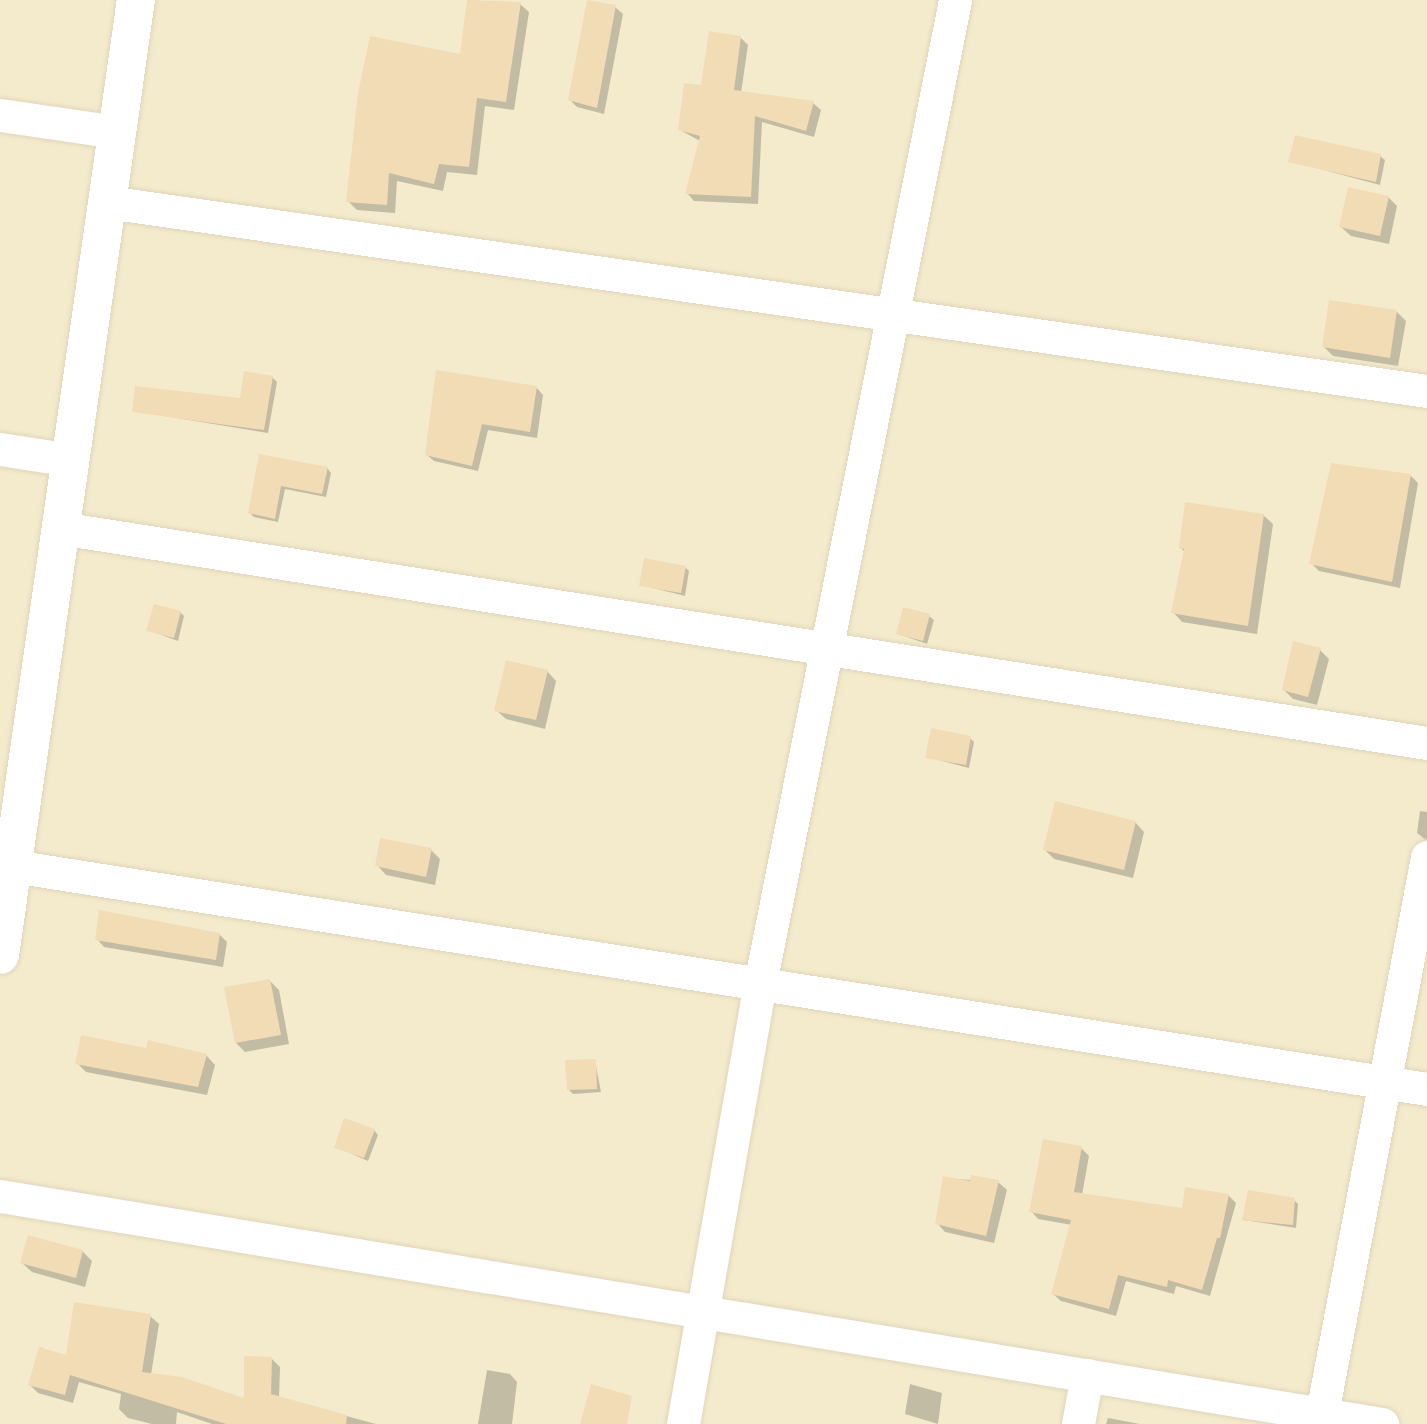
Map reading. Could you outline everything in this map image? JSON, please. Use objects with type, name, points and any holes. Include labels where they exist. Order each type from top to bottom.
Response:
[{"type":"main road","points":[[0,955],[6,865],[60,528],[136,0]]},
{"type":"street","points":[[683,1424],[760,984],[892,315],[950,1]]},
{"type":"street","points":[[0,116],[117,132]]},
{"type":"street","points":[[107,202],[1427,391]]},
{"type":"street","points":[[0,449],[70,460]]},
{"type":"street","points":[[60,528],[1427,743]]},
{"type":"street","points":[[1321,1419],[1427,857]]},
{"type":"street","points":[[6,865],[1427,1089]]},
{"type":"street","points":[[0,1196],[1087,1375],[1321,1419],[1382,1424]]},
{"type":"street","points":[[1078,1424],[1087,1375]]},
{"type":"shaded area","points":[[0,0],[1427,0],[1427,1424],[0,1424]]},
{"type":"building","points":[[467,0],[521,2],[506,102],[477,98],[469,167],[439,164],[434,184],[389,173],[387,205],[346,202],[358,93],[370,36],[460,54]]},
{"type":"building","points":[[587,0],[616,5],[597,108],[568,100]]},
{"type":"building","points":[[709,31],[741,36],[734,90],[814,101],[806,131],[755,116],[751,197],[685,194],[700,136],[678,130],[684,83],[701,85]]},
{"type":"building","points":[[1295,135],[1381,154],[1376,182],[1288,162]]},
{"type":"building","points":[[1348,187],[1389,196],[1380,236],[1339,227]]},
{"type":"building","points":[[1329,300],[1397,310],[1390,358],[1322,347]]},
{"type":"building","points":[[436,370],[537,386],[530,432],[482,424],[472,466],[425,455]]},
{"type":"building","points":[[244,371],[273,376],[264,430],[132,412],[135,386],[240,398]]},
{"type":"building","points":[[259,454],[328,467],[322,494],[281,486],[275,519],[248,513]]},
{"type":"building","points":[[1331,463],[1411,474],[1392,582],[1309,564]]},
{"type":"building","points":[[1185,502],[1264,514],[1248,626],[1171,613],[1184,549],[1179,548]]},
{"type":"building","points":[[644,558],[686,566],[681,593],[639,586]]},
{"type":"building","points":[[154,604],[181,611],[174,638],[146,631]]},
{"type":"building","points":[[903,607],[930,614],[923,641],[896,634]]},
{"type":"building","points":[[1293,641],[1321,648],[1308,697],[1282,690]]},
{"type":"building","points":[[506,660],[548,670],[536,720],[494,711]]},
{"type":"building","points":[[931,728],[971,736],[966,765],[925,758]]},
{"type":"building","points":[[1055,801],[1136,821],[1124,870],[1043,850]]},
{"type":"building","points":[[380,838],[432,848],[426,877],[375,866]]},
{"type":"building","points":[[99,910],[220,933],[216,960],[95,940]]},
{"type":"building","points":[[270,979],[281,1035],[235,1043],[224,987]]},
{"type":"building","points":[[81,1035],[146,1048],[148,1040],[207,1054],[198,1087],[75,1064]]},
{"type":"building","points":[[596,1059],[597,1089],[567,1090],[565,1060]]},
{"type":"building","points":[[344,1118],[375,1129],[364,1158],[334,1148]]},
{"type":"building","points":[[1043,1139],[1082,1146],[1074,1192],[1182,1208],[1185,1187],[1229,1194],[1220,1238],[1217,1238],[1202,1290],[1168,1280],[1167,1287],[1118,1275],[1109,1309],[1051,1294],[1071,1220],[1029,1212]]},
{"type":"building","points":[[971,1175],[999,1180],[986,1236],[935,1224],[943,1176],[970,1181]]},
{"type":"building","points":[[1248,1190],[1295,1198],[1293,1225],[1242,1220]]},
{"type":"building","points":[[28,1235],[83,1250],[76,1278],[20,1263]]},
{"type":"building","points":[[74,1302],[151,1314],[142,1372],[182,1377],[244,1398],[244,1356],[272,1357],[271,1394],[347,1415],[346,1424],[226,1424],[70,1375],[65,1395],[28,1385],[39,1347],[66,1355]]},
{"type":"building","points":[[591,1384],[632,1396],[627,1424],[580,1424]]}]
